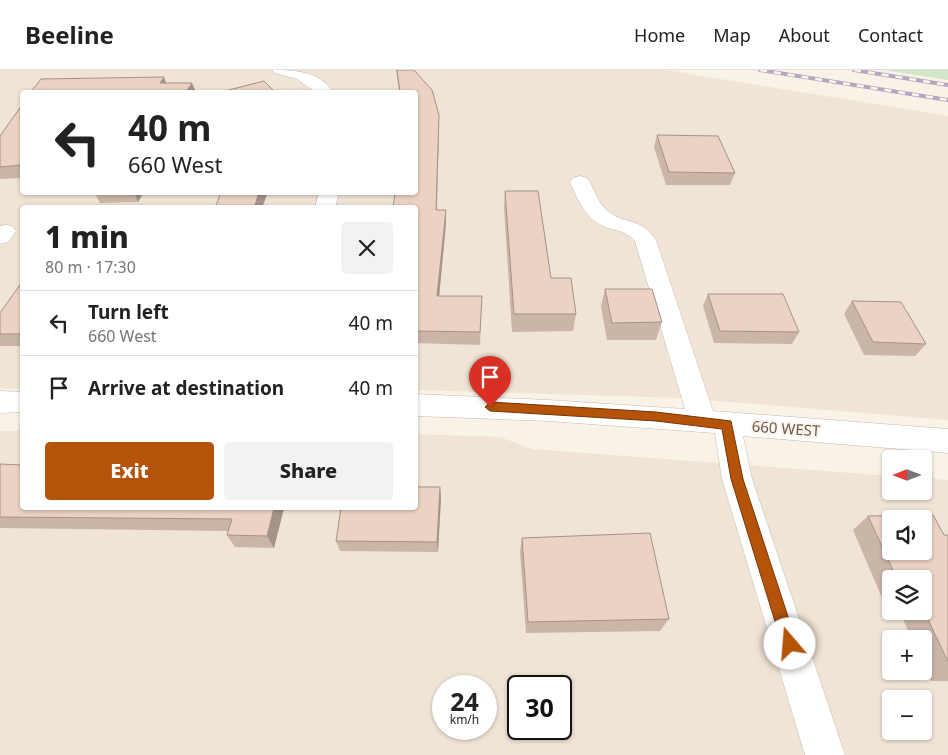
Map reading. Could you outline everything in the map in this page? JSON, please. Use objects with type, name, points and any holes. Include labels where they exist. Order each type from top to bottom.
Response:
[{"type":"street","points":[[280,70],[302,76],[322,90]]},
{"type":"street","points":[[580,182],[588,200],[604,218],[636,228],[645,240],[737,479],[825,755]]},
{"type":"street","points":[[0,402],[20,402]]},
{"type":"street","name":"660 WEST","points":[[418,405],[490,407],[656,417],[948,441]]},
{"type":"shaded area","points":[[0,70],[665,70],[948,116],[948,420],[682,398],[418,390],[418,205],[20,205],[20,389],[0,388]]},
{"type":"shaded area","points":[[0,431],[20,431],[20,510],[418,510],[418,434],[500,437],[532,449],[882,475],[882,500],[932,500],[932,479],[948,480],[948,755],[0,755]]},
{"type":"green space","points":[[884,70],[948,70],[948,80]]},
{"type":"building","points":[[397,70],[414,70],[432,90],[439,115],[436,210],[446,210],[437,296],[482,296],[480,332],[418,331],[418,205],[393,205],[395,195],[418,195],[418,90],[400,90]]},
{"type":"building","points":[[164,77],[160,83],[192,83],[187,90],[33,90],[41,79]]},
{"type":"building","points":[[264,81],[273,90],[229,90]]},
{"type":"building","points":[[20,108],[20,165],[0,167],[0,136]]},
{"type":"building","points":[[657,135],[718,136],[735,173],[669,172]]},
{"type":"building","points":[[505,191],[538,191],[551,278],[571,278],[576,314],[514,314]]},
{"type":"building","points":[[220,195],[258,195],[255,205],[216,205]]},
{"type":"building","points":[[20,285],[20,334],[0,334],[0,313]]},
{"type":"building","points":[[605,289],[652,289],[662,322],[612,323]]},
{"type":"building","points":[[708,294],[783,294],[799,332],[720,331]]},
{"type":"building","points":[[852,301],[901,302],[926,344],[873,342]]},
{"type":"building","points":[[0,464],[20,465],[20,510],[274,510],[267,536],[227,535],[232,519],[0,517]]},
{"type":"building","points":[[418,487],[440,487],[437,542],[336,541],[341,510],[418,510]]},
{"type":"building","points":[[933,515],[944,535],[948,535],[948,662],[928,620],[932,620],[932,570],[893,570],[888,560],[932,560]]},
{"type":"building","points":[[868,516],[882,516],[882,546]]},
{"type":"building","points":[[650,533],[669,619],[528,622],[522,538]]},
{"type":"railway","points":[[760,70],[948,100]]},
{"type":"railway","points":[[854,70],[948,85]]},
{"type":"route","points":[[490,407],[656,417],[727,424],[737,479],[790,644]]}]
